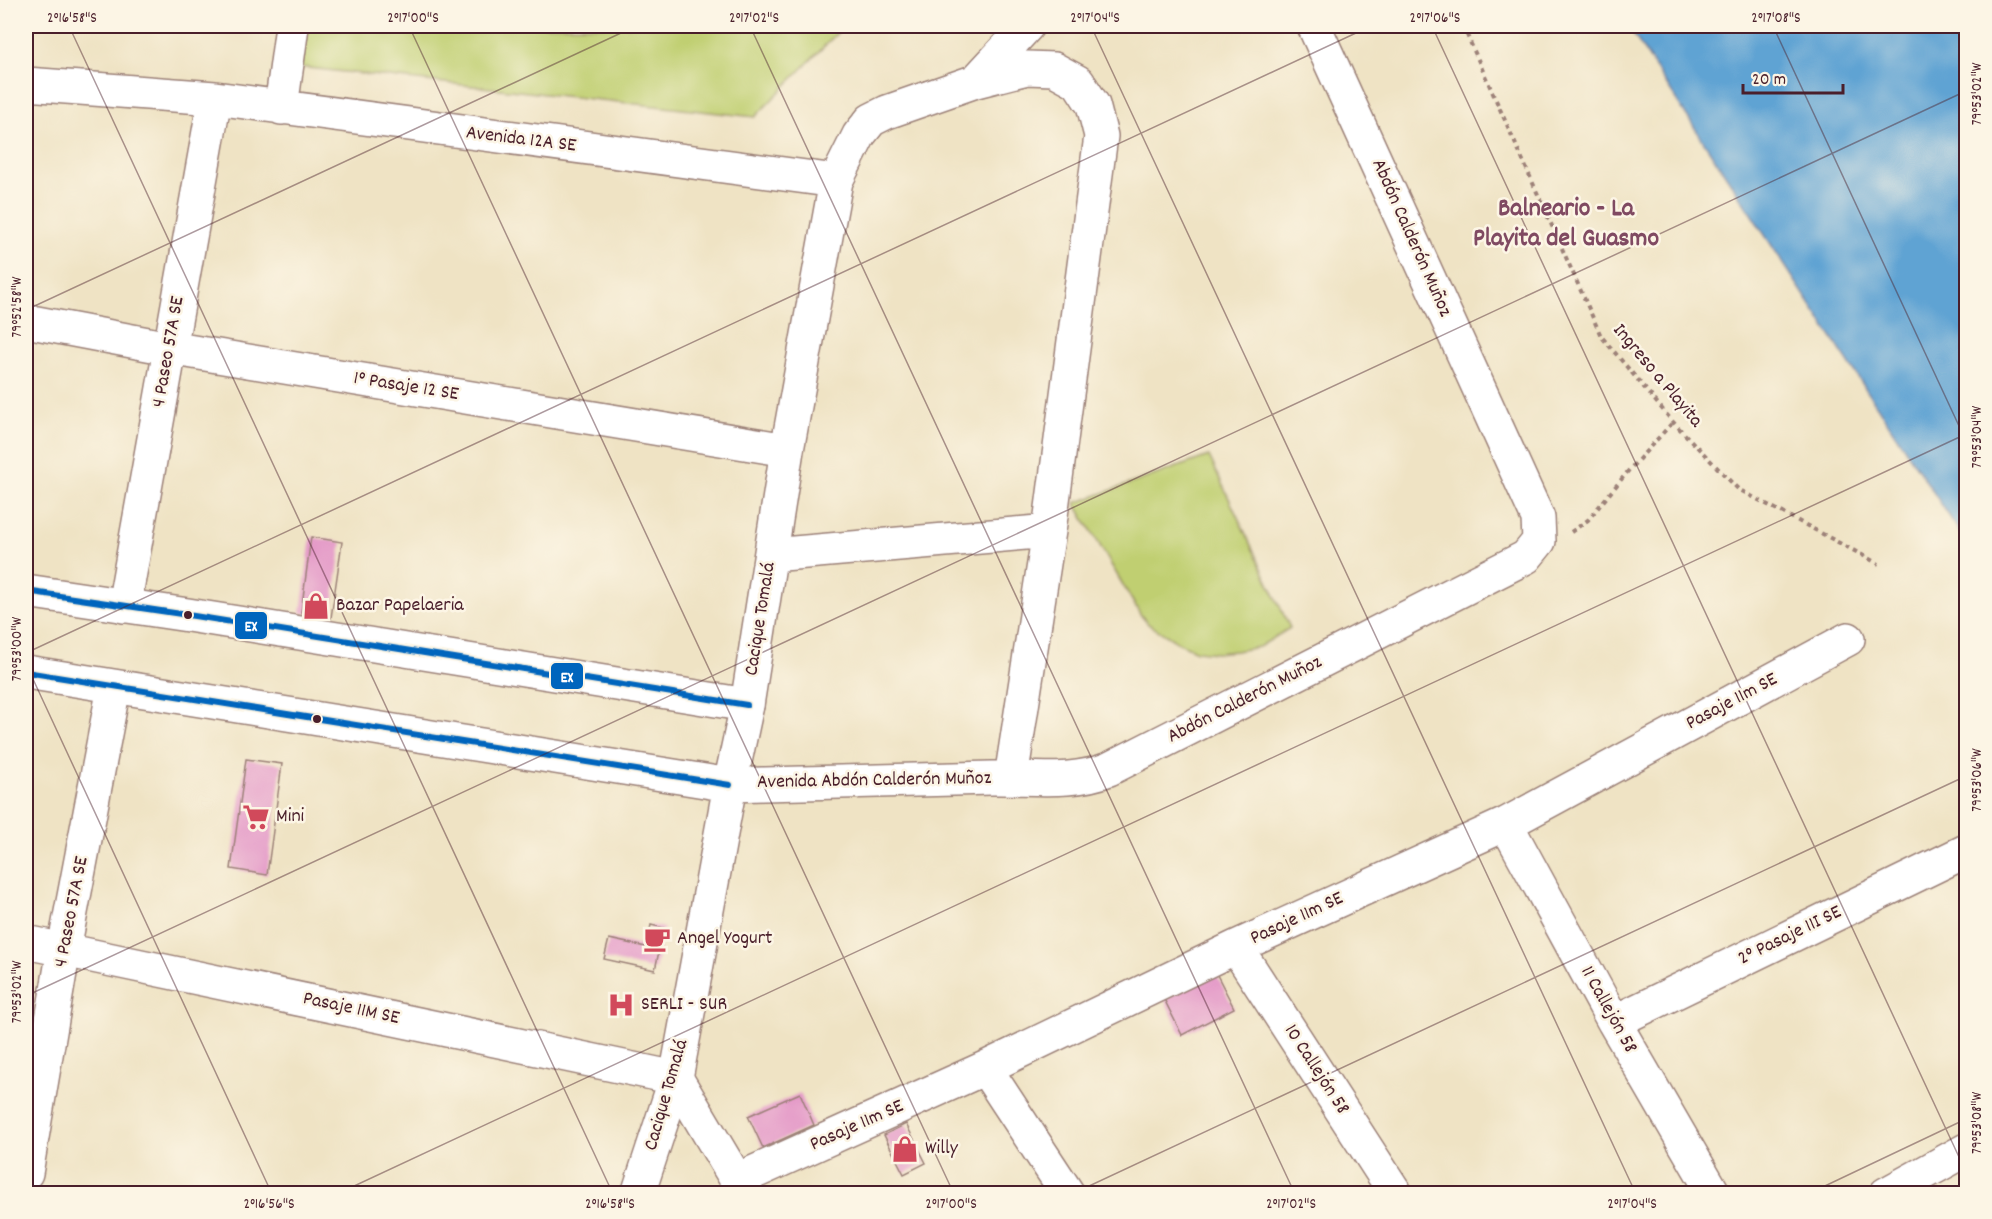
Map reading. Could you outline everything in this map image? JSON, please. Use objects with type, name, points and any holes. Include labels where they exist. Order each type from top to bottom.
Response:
[{"type":"street","points":[[281,108],[292,26]]},
{"type":"street","points":[[976,81],[1027,26]]},
{"type":"street","name":"Abdón Calderón Muñoz","points":[[1011,777],[1073,779],[1092,776],[1109,769],[1526,557],[1539,541],[1538,518],[1314,26]]},
{"type":"street","points":[[836,181],[859,135],[871,120],[887,112],[976,81],[1027,68],[1054,69],[1078,82],[1093,105],[1101,136],[1049,531],[1011,777]]},
{"type":"street","name":"Avenida 12A SE","points":[[26,84],[215,98],[836,181]]},
{"type":"street","name":"4 Paseo 57A SE","points":[[124,606],[215,98]]},
{"type":"street","name":"Cacique Tomalá","points":[[638,1194],[676,1078],[747,705],[787,450],[836,181]]},
{"type":"street","name":"1° Pasaje 12 SE","points":[[26,321],[169,348],[787,450]]},
{"type":"street","points":[[771,555],[1049,531]]},
{"type":"street","points":[[26,591],[747,705]]},
{"type":"street","name":"Pasaje 11m SE","points":[[741,1187],[1236,947],[1506,824],[1848,639]]},
{"type":"street","name":"Avenida Abdón Calderón Muñoz","points":[[26,672],[730,785],[1011,777]]},
{"type":"street","name":"4 Paseo 57A SE","points":[[26,1173],[64,949],[114,687]]},
{"type":"street","name":"11 Callejón 58","points":[[1506,824],[1614,1022],[1714,1194]]},
{"type":"street","name":"2° Pasaje 11I SE","points":[[1614,1022],[1966,851]]},
{"type":"street","name":"Pasaje 11M SE","points":[[26,942],[676,1078]]},
{"type":"street","name":"10 Callejón 58","points":[[1236,947],[1396,1194]]},
{"type":"street","points":[[985,1068],[1068,1194]]},
{"type":"street","points":[[676,1078],[741,1187]]},
{"type":"street","points":[[1886,1194],[1966,1150]]},
{"type":"path","name":"Ingreso a Playita","points":[[1463,26],[1601,336],[1673,422],[1738,489],[1879,564]]},
{"type":"path","points":[[1526,557],[1557,541],[1588,520],[1673,422]]},
{"type":"green space","points":[[305,26],[844,26],[755,117],[299,67]]},
{"type":"green space","points":[[1209,456],[1290,628],[1259,647],[1217,653],[1197,651],[1148,624],[1075,503]]},
{"type":"water","points":[[1628,26],[1966,26],[1966,542]]},
{"type":"building","points":[[311,537],[342,542],[331,618],[301,613]]},
{"type":"building","name":"Mini","points":[[246,759],[282,764],[267,875],[231,869]]},
{"type":"building","points":[[651,925],[664,928],[655,970],[604,959],[609,939],[646,947]]},
{"type":"building","points":[[1216,973],[1234,1008],[1182,1035],[1164,999]]},
{"type":"building","points":[[800,1093],[814,1125],[763,1148],[748,1116]]},
{"type":"building","name":"Willy","points":[[906,1124],[926,1163],[904,1174],[884,1135]]},
{"type":"transit line","name":"EX","points":[[26,591],[747,705]]},
{"type":"transit line","name":"EX","points":[[26,672],[730,785]]},
{"type":"place","name":"Bazar Papelaeria","points":[[316,606]]},
{"type":"place","name":"Mini","points":[[256,817]]},
{"type":"place","name":"Angel Yogurt","points":[[657,939]]},
{"type":"place","name":"SERLI - SUR","points":[[621,1005]]},
{"type":"place","name":"Willy","points":[[905,1149]]},
{"type":"district","name":"Balneario - La Playita del Guasmo","points":[[1566,224]]}]
